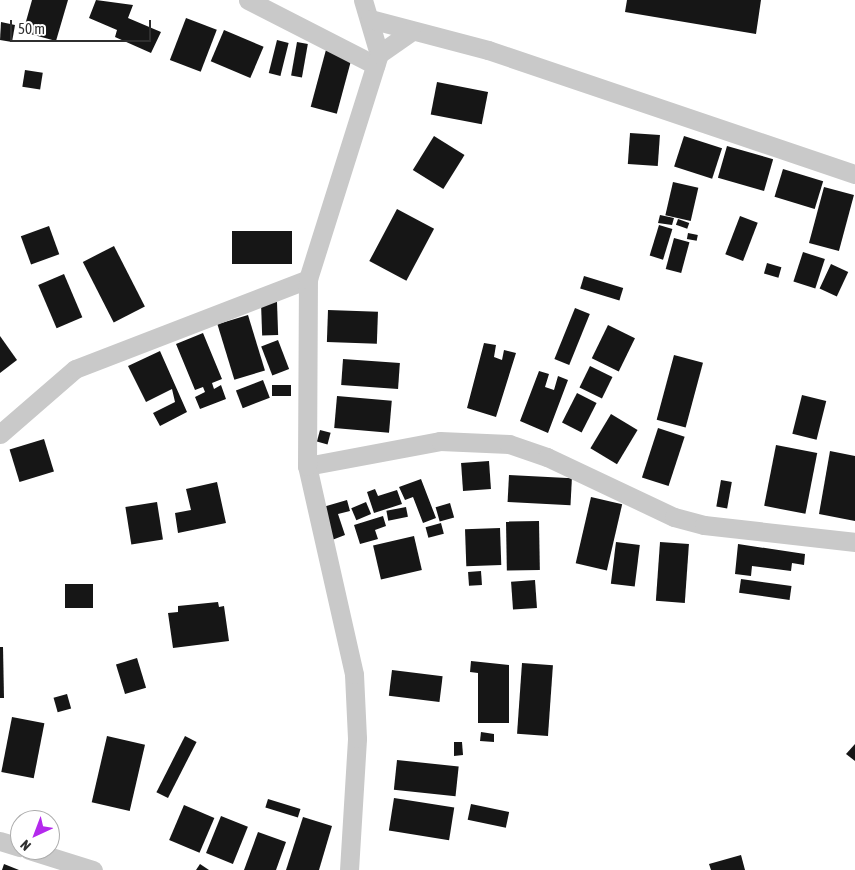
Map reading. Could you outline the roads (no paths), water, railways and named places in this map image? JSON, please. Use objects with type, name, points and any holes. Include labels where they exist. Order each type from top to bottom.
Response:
[{"type":"street","points":[[248,0],[377,60]]},
{"type":"street","points":[[349,870],[357,738],[354,674],[306,466],[308,280],[377,60],[370,19],[363,0]]},
{"type":"street","points":[[370,19],[411,32],[488,50],[855,174]]},
{"type":"street","points":[[377,60],[411,32]]},
{"type":"street","points":[[0,434],[75,369],[308,280]]},
{"type":"street","points":[[306,466],[440,441],[509,444],[547,456],[674,517],[704,526],[855,542]]},
{"type":"street","points":[[60,860],[93,870]]}]
